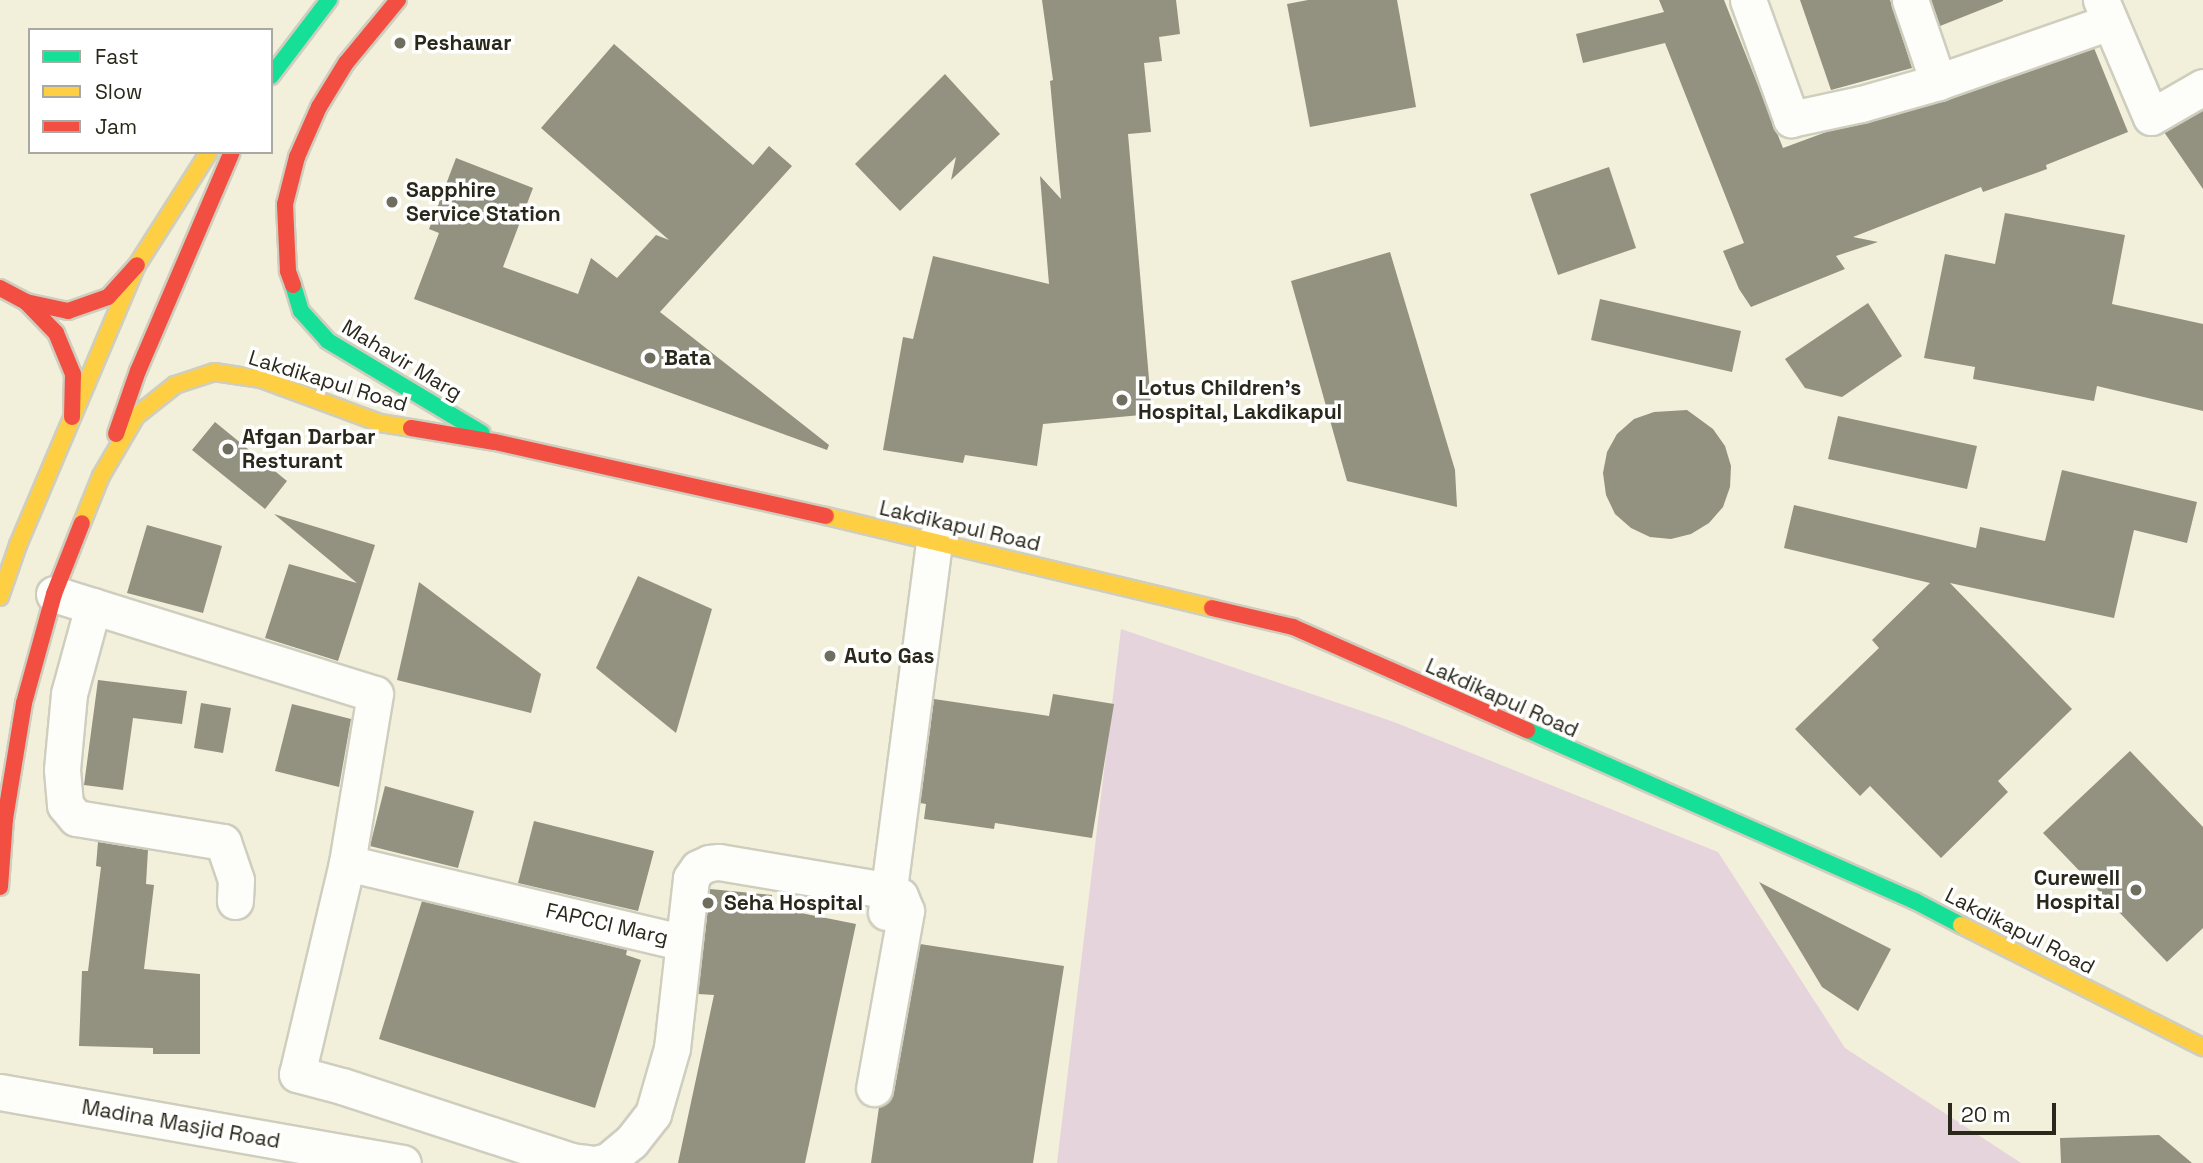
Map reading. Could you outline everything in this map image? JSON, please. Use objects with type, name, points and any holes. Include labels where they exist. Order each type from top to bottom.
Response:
[{"type":"main road","points":[[273,73],[329,0]]},
{"type":"main road","name":"Mahavir Marg","points":[[398,0],[339,74],[319,107],[298,157],[285,204],[288,271],[300,311],[328,341],[495,442]]},
{"type":"main road","points":[[0,597],[72,417],[137,265],[208,154]]},
{"type":"main road","points":[[102,476],[138,371],[231,154]]},
{"type":"main road","points":[[0,288],[26,302],[68,311],[108,297],[137,265]]},
{"type":"main road","points":[[26,302],[56,333],[73,374],[72,417]]},
{"type":"main road","name":"Lakdikapul Road","points":[[0,887],[5,819],[24,703],[54,594],[102,476],[136,416],[175,385],[215,372],[261,379],[380,423],[495,442],[934,541],[1293,627],[1915,901],[2203,1047]]},
{"type":"street","points":[[1748,0],[1791,119],[1861,104],[1938,82],[2105,11],[2151,117],[2203,87]]},
{"type":"street","points":[[1910,0],[1938,82]]},
{"type":"street","points":[[862,1095],[934,541]]},
{"type":"street","points":[[54,594],[375,694],[348,863],[297,1074],[355,1090],[570,1161],[588,1163]]},
{"type":"street","points":[[93,607],[69,694],[62,770],[65,805],[76,818],[223,842],[236,880],[235,901]]},
{"type":"street","name":"FAPCCI Marg","points":[[348,863],[682,942],[691,878],[698,868],[709,863],[719,862],[890,891]]},
{"type":"street","points":[[599,1163],[608,1161],[631,1142],[653,1114],[672,1048],[682,942]]},
{"type":"street","name":"Madina Masjid Road","points":[[0,1092],[403,1163]]},
{"type":"shaded area","points":[[1121,629],[1394,722],[1718,852],[1845,1048],[2021,1163],[1057,1163]]},
{"type":"building","points":[[1042,0],[1176,0],[1180,34],[1159,37],[1162,61],[1144,63],[1151,132],[1128,134],[1152,414],[1043,424],[1037,466],[965,455],[963,463],[883,450],[903,337],[913,339],[933,256],[1049,284],[1040,176],[1061,199],[1050,81],[1053,80]]},
{"type":"building","points":[[1308,0],[1397,0],[1416,107],[1310,127],[1287,4]]},
{"type":"building","points":[[1659,0],[1724,0],[1783,148],[1829,131],[1945,101],[2094,48],[2128,132],[2046,165],[2047,169],[1983,192],[1981,187],[1853,237],[1878,242],[1836,256],[1845,269],[1751,307],[1739,289],[1723,251],[1744,243],[1665,43],[1583,63],[1576,34],[1664,12]]},
{"type":"building","points":[[1800,0],[1890,0],[1912,68],[1831,90]]},
{"type":"building","points":[[1931,0],[2003,0],[2003,1],[1940,26]]},
{"type":"building","points":[[614,44],[753,165],[769,146],[792,166],[660,312],[829,445],[827,450],[414,299],[439,233],[429,229],[456,158],[533,188],[503,267],[578,294],[591,258],[617,278],[656,235],[669,240],[541,128]]},
{"type":"building","points":[[945,74],[1000,134],[951,180],[956,157],[900,211],[855,164]]},
{"type":"building","points":[[2203,110],[2203,189],[2164,132]]},
{"type":"building","points":[[1609,167],[1636,248],[1558,275],[1530,194]]},
{"type":"building","points":[[2005,213],[2125,235],[2112,304],[2203,324],[2203,411],[2097,386],[2094,401],[1973,379],[1975,367],[1924,358],[1945,254],[1995,264]]},
{"type":"building","points":[[1390,252],[1455,470],[1457,507],[1347,481],[1291,281]]},
{"type":"building","points":[[1600,299],[1741,331],[1732,372],[1591,340]]},
{"type":"building","points":[[1868,303],[1902,356],[1842,397],[1805,388],[1785,359]]},
{"type":"building","points":[[1687,410],[1713,429],[1725,446],[1731,466],[1730,487],[1723,507],[1709,523],[1691,534],[1671,539],[1650,537],[1631,528],[1615,514],[1606,495],[1603,473],[1607,452],[1617,434],[1634,419],[1654,412]]},
{"type":"building","points":[[1838,416],[1977,446],[1967,489],[1828,459]]},
{"type":"building","points":[[215,422],[287,481],[265,509],[192,450]]},
{"type":"building","points":[[2062,470],[2197,502],[2187,543],[2134,530],[2114,618],[1950,583],[2072,709],[1998,781],[2008,792],[1941,858],[1870,786],[1860,796],[1795,729],[1879,648],[1872,640],[1930,583],[1784,548],[1794,505],[1976,548],[1980,527],[2045,541]]},
{"type":"building","points":[[274,514],[375,545],[338,661],[265,638],[289,564],[357,583]]},
{"type":"building","points":[[147,525],[222,546],[203,613],[127,593]]},
{"type":"building","points":[[638,576],[712,609],[676,733],[596,668]]},
{"type":"building","points":[[419,582],[541,674],[531,713],[397,680]]},
{"type":"building","points":[[98,680],[187,691],[182,724],[133,718],[123,790],[84,785]]},
{"type":"building","points":[[1053,694],[1114,704],[1092,838],[995,823],[994,829],[924,819],[926,804],[920,803],[934,699],[1049,716]]},
{"type":"building","points":[[201,703],[231,708],[223,753],[194,748]]},
{"type":"building","points":[[292,704],[351,719],[339,787],[275,771]]},
{"type":"building","points":[[2130,751],[2203,827],[2203,928],[2167,962],[2043,833]]},
{"type":"building","points":[[385,786],[474,811],[458,868],[370,846]]},
{"type":"building","points":[[534,821],[654,851],[638,911],[518,883]]},
{"type":"building","points":[[98,842],[148,850],[146,884],[154,885],[144,969],[200,974],[200,1054],[153,1054],[153,1048],[79,1046],[82,971],[88,971],[101,867],[96,866]]},
{"type":"building","points":[[1759,882],[1891,949],[1858,1011],[1822,987]]},
{"type":"building","points":[[710,889],[772,895],[771,907],[856,924],[805,1163],[678,1163],[714,995],[698,994]]},
{"type":"building","points":[[422,901],[627,950],[626,955],[641,960],[595,1108],[379,1039]]},
{"type":"building","points":[[920,944],[1064,966],[1033,1163],[871,1163],[879,1107],[889,1101],[894,1092]]},
{"type":"building","points":[[2159,1135],[2192,1163],[2061,1163],[2060,1138]]},
{"type":"traffic: fast","points":[[273,73],[329,0]]},
{"type":"traffic: fast","points":[[293,285],[301,311],[328,341],[482,433]]},
{"type":"traffic: fast","points":[[1527,730],[1915,901],[1961,925]]},
{"type":"traffic: slow","points":[[0,597],[18,545],[137,265],[208,154]]},
{"type":"traffic: slow","points":[[82,523],[101,476],[136,416],[175,385],[214,372],[261,379],[380,423],[411,428]]},
{"type":"traffic: slow","points":[[826,516],[1212,608]]},
{"type":"traffic: slow","points":[[1961,925],[2203,1047]]},
{"type":"traffic: jam","points":[[293,285],[288,271],[285,204],[297,157],[319,107],[346,63],[398,0]]},
{"type":"traffic: jam","points":[[116,434],[138,371],[231,154]]},
{"type":"traffic: jam","points":[[26,302],[68,311],[108,297],[137,265]]},
{"type":"traffic: jam","points":[[0,288],[26,302],[56,333],[73,374],[72,417]]},
{"type":"traffic: jam","points":[[411,428],[495,442],[826,516]]},
{"type":"traffic: jam","points":[[0,887],[5,819],[24,703],[54,594],[82,523]]},
{"type":"traffic: jam","points":[[1212,608],[1293,627],[1527,730]]},
{"type":"place","name":"Peshawar","points":[[400,43]]},
{"type":"place","name":"Sapphire Service Station","points":[[392,202]]},
{"type":"place","name":"Bata","points":[[650,358]]},
{"type":"place","name":"Lotus Children's Hospital, Lakdikapul","points":[[1122,400]]},
{"type":"place","name":"Afgan Darbar Resturant","points":[[228,449]]},
{"type":"place","name":"Auto Gas","points":[[830,656]]},
{"type":"place","name":"Curewell Hospital","points":[[2136,890]]},
{"type":"place","name":"Seha Hospital","points":[[708,903]]}]
